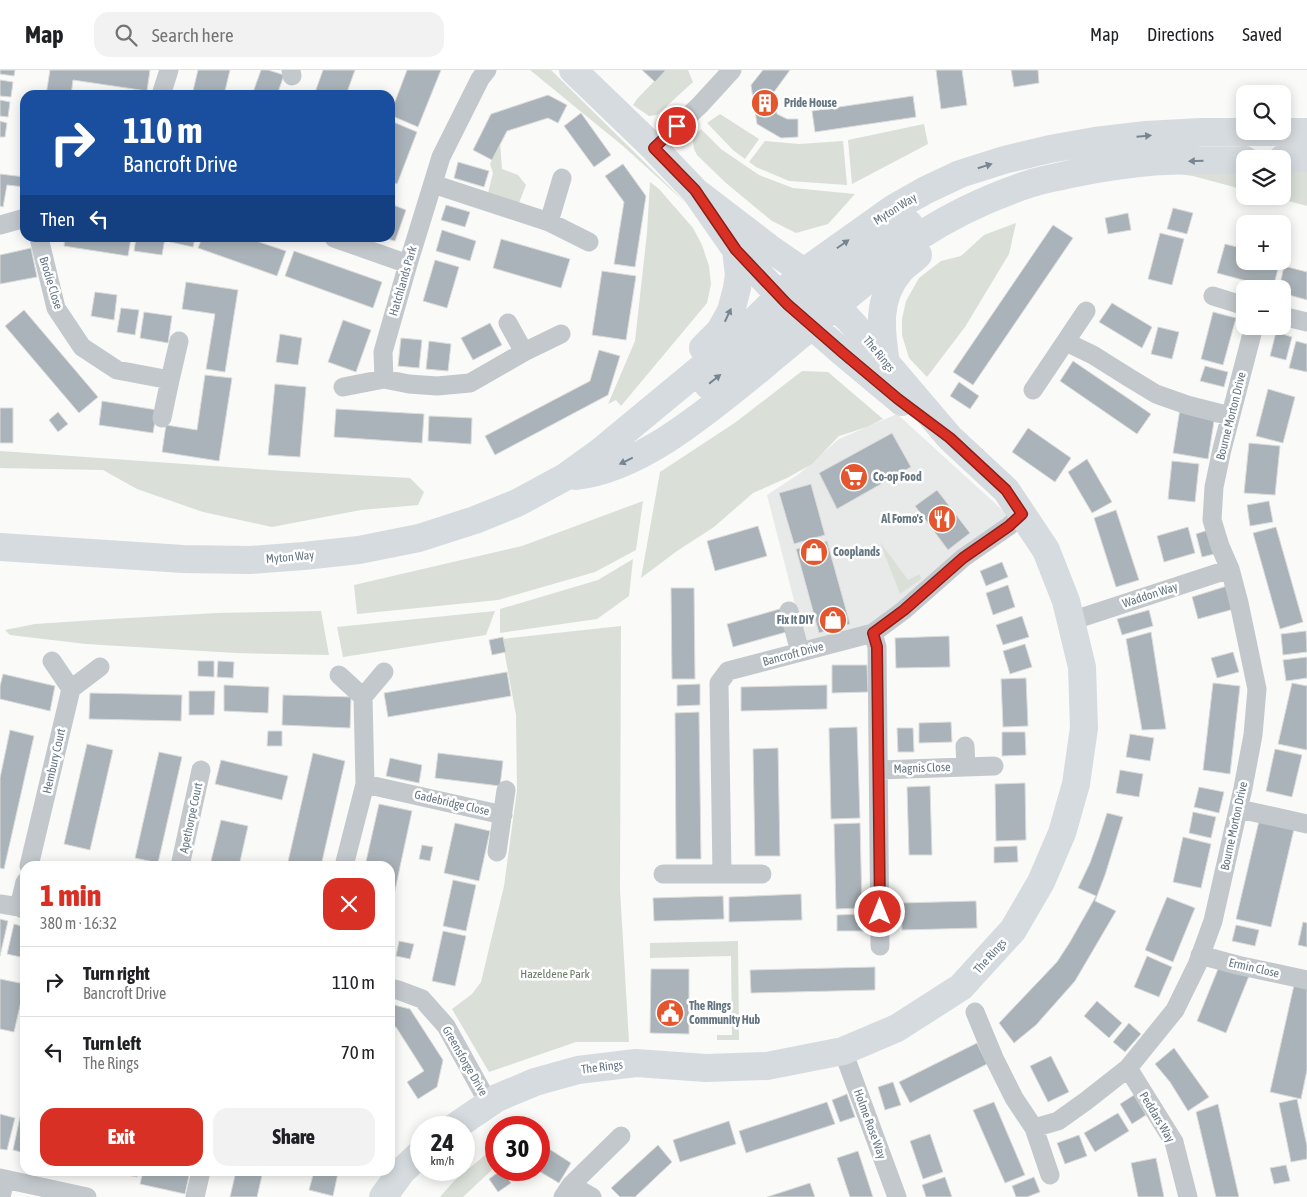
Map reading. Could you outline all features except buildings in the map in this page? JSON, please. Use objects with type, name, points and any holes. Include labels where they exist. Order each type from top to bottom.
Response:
[{"type":"street","points":[[163,90],[169,70]]},
{"type":"street","name":"Hatchlands Park","points":[[384,379],[383,352],[441,156],[480,79],[488,70]]},
{"type":"street","points":[[573,70],[695,190],[772,250],[806,304]]},
{"type":"street","points":[[654,148],[732,70]]},
{"type":"street","name":"Myton Way","points":[[565,477],[591,474],[623,463],[684,428],[723,399],[806,304],[894,208],[960,174],[1004,160],[1095,141],[1200,132],[1307,132]]},
{"type":"street","points":[[1291,159],[1307,158]]},
{"type":"street","name":"Myton Way","points":[[0,547],[183,559],[250,560],[359,550],[419,538],[475,520],[517,503],[565,477],[601,451],[711,360],[907,245],[942,222],[990,199],[1034,182],[1087,170],[1150,162],[1236,160]]},
{"type":"street","points":[[549,222],[562,178]]},
{"type":"street","points":[[433,184],[549,222],[589,242]]},
{"type":"street","points":[[695,190],[736,250],[806,304]]},
{"type":"street","points":[[886,364],[881,318],[884,302],[892,283],[901,271],[924,250],[962,227],[990,199]]},
{"type":"street","points":[[0,225],[20,219]]},
{"type":"street","name":"Brodie Close","points":[[40,242],[56,308],[82,348],[117,370],[170,380]]},
{"type":"street","points":[[345,242],[408,264]]},
{"type":"street","points":[[655,407],[672,379],[720,332],[731,311],[738,288],[739,275],[736,250]]},
{"type":"street","points":[[1213,296],[1236,303]]},
{"type":"street","points":[[601,451],[652,429],[746,355],[806,304]]},
{"type":"street","name":"The Rings","points":[[471,1116],[497,1098],[535,1082],[578,1070],[636,1063],[706,1068],[768,1066],[843,1051],[898,1028],[961,987],[1013,930],[1041,882],[1062,834],[1076,784],[1084,728],[1082,667],[1066,601],[1046,550],[1006,490],[950,438],[898,399],[842,352],[806,304]]},
{"type":"street","name":"The Rings","points":[[806,304],[853,324],[950,438]]},
{"type":"street","points":[[1033,390],[1086,311]]},
{"type":"street","points":[[1291,318],[1307,322]]},
{"type":"street","points":[[508,323],[524,352]]},
{"type":"street","points":[[343,387],[384,379],[409,384],[437,386],[470,383],[524,352],[561,334]]},
{"type":"street","name":"Bourne Morton Drive","points":[[1034,1128],[1058,1121],[1128,1068],[1175,1010],[1213,921],[1239,808],[1253,735],[1257,689],[1239,603],[1230,570],[1212,520],[1214,487],[1230,416],[1252,335]]},
{"type":"street","points":[[162,418],[179,341]]},
{"type":"street","points":[[1066,342],[1093,355],[1156,394],[1187,405],[1230,416]]},
{"type":"street","name":"Bancroft Drive","points":[[722,874],[719,683],[728,671],[873,633],[904,610],[963,558],[1009,526],[1022,514]]},
{"type":"street","name":"Waddon Way","points":[[1071,620],[1230,570]]},
{"type":"street","points":[[789,611],[800,652]]},
{"type":"street","name":"Magnis Close","points":[[873,633],[877,647],[880,946]]},
{"type":"street","points":[[52,661],[71,689],[100,667]]},
{"type":"street","points":[[345,861],[365,784],[363,697],[384,672]]},
{"type":"street","points":[[339,675],[363,697]]},
{"type":"street","name":"Hembury Court","points":[[30,861],[71,689]]},
{"type":"street","name":"Magnis Close","points":[[965,746],[966,766]]},
{"type":"street","name":"Magnis Close","points":[[879,770],[994,766]]},
{"type":"street","name":"Apethorpe Court","points":[[181,861],[201,770]]},
{"type":"street","name":"Gadebridge Close","points":[[365,784],[503,815],[497,852]]},
{"type":"street","points":[[503,815],[506,790]]},
{"type":"street","points":[[1239,808],[1307,824]]},
{"type":"street","points":[[663,874],[762,874]]},
{"type":"street","points":[[0,904],[20,909]]},
{"type":"street","name":"Ermin Close","points":[[1200,955],[1307,980]]},
{"type":"street","name":"Greensforge Drive","points":[[395,989],[422,999],[446,1026],[489,1104]]},
{"type":"street","points":[[975,1012],[994,1058],[1014,1098],[1034,1128],[1050,1175]]},
{"type":"street","name":"Holme Rose Way","points":[[843,1051],[897,1197]]},
{"type":"street","name":"Peddars Way","points":[[1128,1068],[1174,1142],[1188,1197]]},
{"type":"street","points":[[567,1191],[621,1136]]},
{"type":"street","points":[[383,1197],[410,1163]]},
{"type":"street","points":[[195,1197],[201,1176]]},
{"type":"street","points":[[2,1185],[87,1197]]},
{"type":"street","points":[[567,1191],[592,1197]]},
{"type":"shaded area","points":[[897,414],[1009,516],[868,629],[805,643],[767,495],[799,474],[839,439]]},
{"type":"green space","points":[[530,70],[551,70],[688,205],[623,146]]},
{"type":"green space","points":[[665,70],[688,70],[693,82],[657,115],[649,116],[633,105]]},
{"type":"green space","points":[[720,114],[759,139],[745,159],[733,150],[707,123]]},
{"type":"green space","points":[[924,124],[928,144],[852,184],[848,140]]},
{"type":"green space","points":[[701,129],[721,149],[759,175],[793,188],[855,194],[828,224],[796,233],[772,221],[726,183],[697,155],[693,141]]},
{"type":"green space","points":[[765,141],[799,144],[843,141],[847,185],[789,181],[756,167],[749,162]]},
{"type":"green space","points":[[500,142],[502,169],[518,175],[526,185],[519,203],[488,193],[493,173],[490,164]]},
{"type":"green space","points":[[1307,168],[1307,206],[1291,202],[1291,169]]},
{"type":"green space","points":[[1236,170],[1236,188],[1193,176],[1156,171]]},
{"type":"green space","points":[[650,182],[659,189],[693,228],[702,245],[709,266],[711,284],[707,303],[621,406],[616,400],[608,404],[635,341],[647,233]]},
{"type":"green space","points":[[1016,223],[1009,254],[965,327],[927,377],[909,358],[902,335],[902,319],[906,301],[919,278],[941,261],[961,256],[984,235]]},
{"type":"green space","points":[[802,371],[828,372],[883,419],[867,427],[839,436],[812,464],[787,478],[753,493],[714,527],[677,551],[641,578],[660,472],[736,422]]},
{"type":"green space","points":[[0,451],[410,478],[424,492],[418,505],[361,510],[272,527],[203,512],[137,489],[103,470],[0,468]]},
{"type":"green space","points":[[643,501],[636,550],[595,572],[498,600],[357,614],[354,585],[522,546]]},
{"type":"green space","points":[[880,542],[908,580],[920,574],[921,579],[900,594]]},
{"type":"green space","points":[[633,559],[629,596],[597,619],[500,633],[500,609],[598,580]]},
{"type":"green space","points":[[321,611],[329,655],[236,653],[86,644],[10,635],[5,630],[35,624],[111,619],[217,613]]},
{"type":"green space","points":[[495,611],[486,635],[343,657],[337,627]]},
{"type":"green space","name":"Hazeldene Park","points":[[621,626],[620,890],[629,1042],[576,1042],[489,1072],[452,1009],[472,994],[481,982],[504,886],[517,790],[516,715],[502,639]]},
{"type":"green space","points":[[738,941],[739,1040],[717,1040],[717,1035],[732,1035],[731,956],[650,958],[650,943]]},
{"type":"green space","points":[[485,1155],[485,1176],[463,1197],[440,1197],[454,1181],[475,1181],[475,1164]]},
{"type":"place","name":"Pride House","points":[[765,103]]},
{"type":"place","name":"Co-op Food","points":[[854,477]]},
{"type":"place","name":"Al Forno's","points":[[942,519]]},
{"type":"place","name":"Cooplands","points":[[814,552]]},
{"type":"place","name":"Fix It DIY","points":[[833,620]]},
{"type":"place","name":"The Rings Community Hub","points":[[670,1013]]},
{"type":"route","points":[[677,126],[654,148],[695,190],[736,250],[795,311],[898,399],[950,438],[1006,490],[1022,514],[1009,526],[963,558],[904,610],[873,633],[877,647],[880,912]]}]
